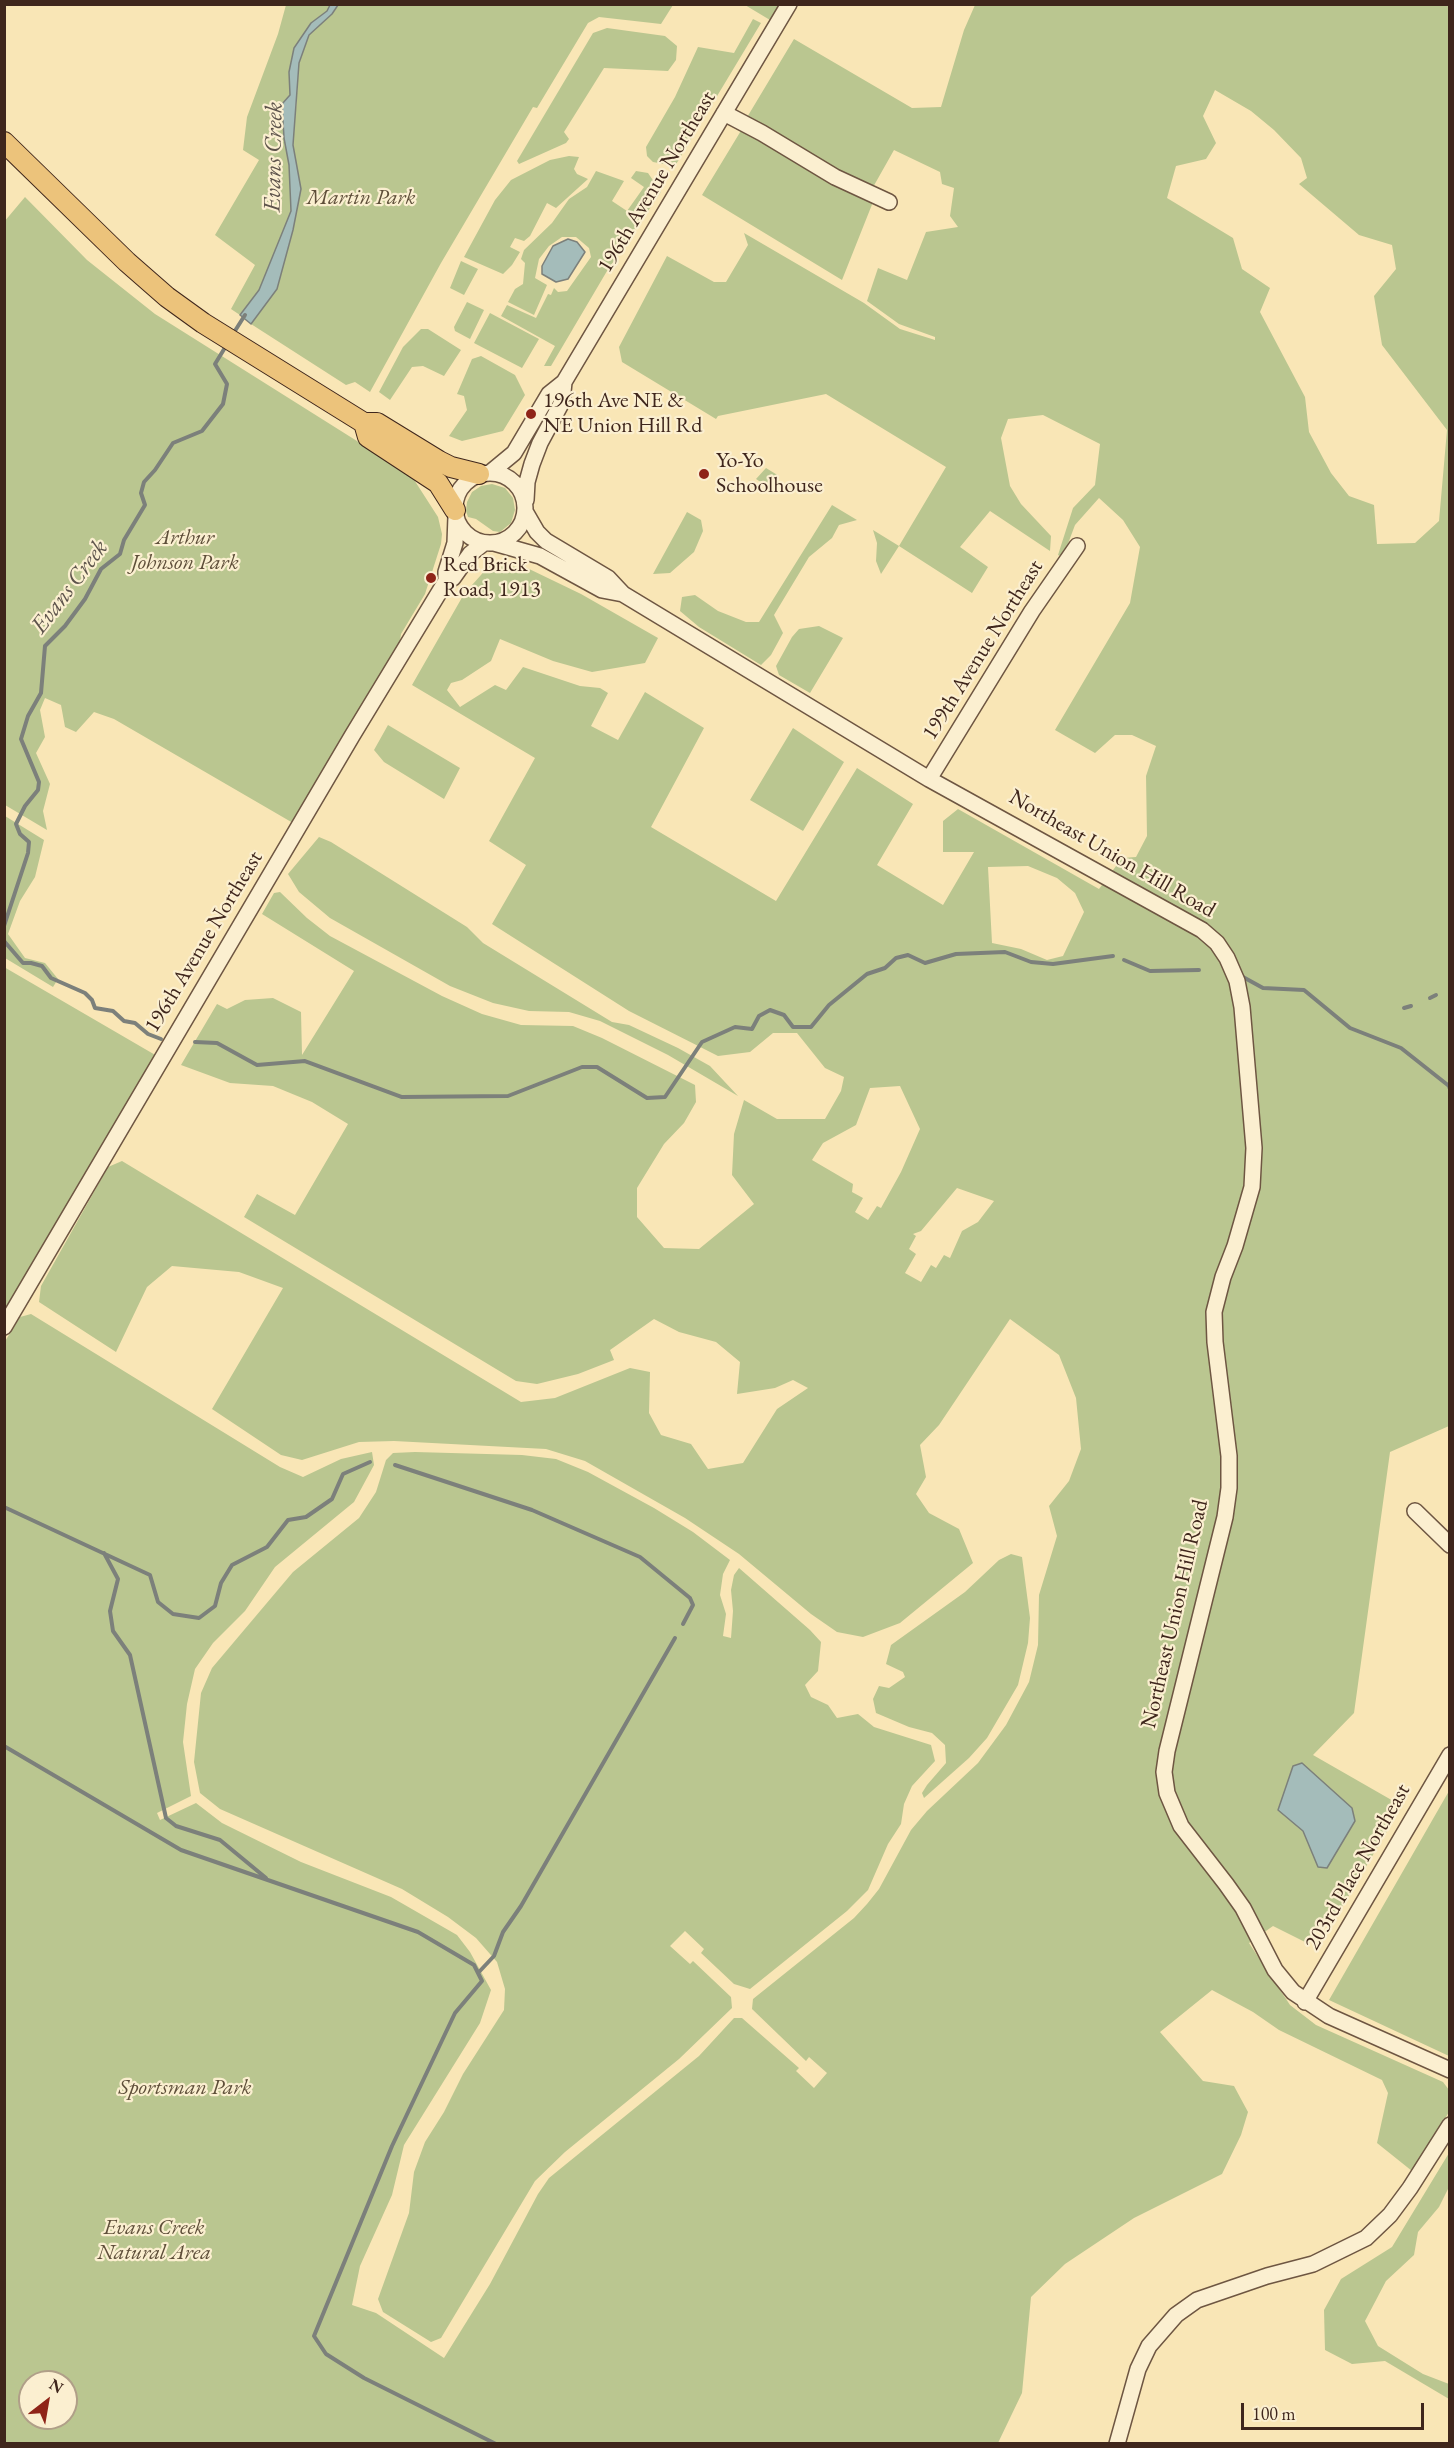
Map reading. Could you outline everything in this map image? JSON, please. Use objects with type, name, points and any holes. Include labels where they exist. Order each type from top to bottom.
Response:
[{"type":"main road","points":[[4,142],[127,262],[167,297],[203,323],[364,423],[377,423],[451,467],[485,473]]},
{"type":"main road","points":[[364,423],[368,437],[438,483],[455,513]]},
{"type":"street","name":"196th Avenue Northeast","points":[[485,473],[514,453],[549,394],[564,382],[789,4]]},
{"type":"street","points":[[724,113],[835,177],[890,202]]},
{"type":"street","name":"196th Avenue Northeast","points":[[526,508],[527,482],[532,464],[540,443],[562,402],[564,382]]},
{"type":"street","points":[[485,473],[501,474],[518,485],[526,508],[522,524],[515,533],[506,540],[489,543],[466,533],[455,513],[456,498],[461,488],[469,479],[485,473]]},
{"type":"street","name":"Northeast Union Hill Road","points":[[526,508],[537,532],[546,541],[608,578],[623,594],[929,779],[1202,930],[1217,943],[1238,981],[1254,1148],[1252,1187],[1214,1312],[1215,1342],[1229,1456],[1229,1488],[1225,1517],[1167,1752],[1164,1772],[1167,1793],[1181,1827],[1237,1900],[1275,1970],[1293,1992],[1329,2016],[1449,2070]]},
{"type":"street","name":"196th Avenue Northeast","points":[[4,1327],[352,736],[446,581],[446,572],[454,543],[455,513]]},
{"type":"street","name":"196th Avenue Northeast","points":[[446,581],[453,578],[470,554],[489,543]]},
{"type":"street","name":"Northeast Union Hill Road","points":[[489,543],[540,556],[602,590],[623,594]]},
{"type":"street","name":"199th Avenue Northeast","points":[[929,779],[1032,611],[1077,546]]},
{"type":"street","points":[[1415,1511],[1449,1545]]},
{"type":"street","name":"203rd Place Northeast","points":[[1305,2002],[1449,1755]]},
{"type":"street","points":[[1117,2444],[1138,2369],[1149,2346],[1176,2315],[1197,2300],[1267,2276],[1313,2264],[1366,2238],[1390,2215],[1410,2188],[1449,2125]]},
{"type":"green space","name":"Martin Park","points":[[286,5],[330,5],[327,11],[311,23],[289,72],[290,95],[282,104],[284,128],[296,109],[299,63],[309,35],[332,14],[338,5],[673,5],[661,24],[599,17],[588,23],[537,108],[533,107],[441,263],[370,392],[355,382],[346,385],[251,324],[255,318],[269,266],[259,290],[240,315],[231,309],[255,265],[215,235],[259,160],[243,150],[247,117],[278,34]]},
{"type":"green space","points":[[745,5],[779,5],[770,20]]},
{"type":"green space","points":[[975,5],[1449,5],[1449,1426],[1390,1452],[1354,1713],[1313,1755],[1402,1806],[1336,1917],[1327,1912],[1309,1944],[1273,1926],[1249,1943],[1290,2005],[1316,2025],[1443,2082],[1449,2090],[1449,2112],[1412,2171],[1377,2143],[1388,2093],[1382,2080],[1279,2030],[1253,2012],[1212,1990],[1160,2032],[1203,2081],[1234,2086],[1248,2112],[1241,2135],[1222,2174],[1134,2218],[1065,2264],[1031,2297],[1022,2393],[998,2443],[5,2444],[4,1343],[20,1317],[31,1314],[280,1467],[303,1477],[341,1459],[372,1452],[374,1465],[354,1502],[275,1567],[245,1611],[213,1643],[195,1669],[187,1704],[183,1742],[191,1796],[157,1813],[160,1820],[196,1803],[222,1823],[301,1862],[391,1897],[457,1935],[470,1952],[491,1990],[480,2023],[404,2145],[392,2195],[360,2266],[352,2305],[376,2313],[444,2358],[490,2284],[538,2194],[549,2178],[699,2056],[734,2018],[742,2018],[799,2068],[796,2071],[814,2088],[827,2073],[809,2057],[806,2061],[752,2009],[753,1999],[854,1918],[867,1904],[879,1889],[911,1830],[927,1811],[978,1763],[1006,1725],[1029,1682],[1038,1645],[1039,1595],[1057,1536],[1049,1506],[1069,1481],[1081,1449],[1076,1398],[1059,1355],[1010,1319],[939,1425],[920,1445],[926,1477],[916,1494],[929,1513],[959,1529],[973,1563],[900,1623],[863,1637],[837,1632],[811,1614],[739,1554],[685,1518],[585,1461],[546,1449],[394,1441],[359,1442],[302,1460],[281,1455],[212,1409],[283,1288],[239,1272],[172,1266],[147,1287],[116,1352],[39,1302],[41,1286],[108,1167],[122,1161],[521,1402],[555,1398],[630,1368],[650,1372],[649,1413],[661,1435],[691,1444],[708,1469],[743,1463],[777,1409],[808,1388],[793,1380],[775,1388],[737,1394],[740,1362],[716,1342],[679,1332],[654,1319],[610,1350],[614,1360],[578,1374],[537,1384],[516,1381],[244,1217],[257,1194],[295,1215],[348,1124],[312,1102],[273,1086],[230,1083],[181,1065],[217,1004],[227,1009],[245,1000],[273,998],[301,1012],[302,1055],[354,971],[262,914],[274,893],[280,892],[330,936],[442,996],[482,1014],[521,1025],[573,1026],[602,1038],[695,1085],[696,1102],[684,1123],[664,1144],[637,1188],[637,1217],[664,1248],[699,1249],[754,1204],[732,1175],[734,1134],[744,1100],[777,1119],[825,1119],[841,1091],[844,1077],[825,1068],[797,1033],[773,1033],[750,1052],[718,1056],[629,1011],[492,924],[526,865],[489,841],[535,758],[412,685],[464,594],[489,566],[525,567],[581,594],[658,638],[645,663],[592,672],[553,661],[500,639],[491,661],[462,680],[451,683],[447,690],[460,707],[495,685],[506,690],[523,667],[580,686],[600,688],[608,693],[591,726],[618,740],[645,692],[704,728],[651,827],[776,901],[857,768],[913,804],[877,865],[943,905],[974,852],[943,852],[943,821],[958,809],[1099,889],[1122,858],[1136,857],[1147,836],[1146,776],[1156,746],[1132,735],[1115,735],[1095,753],[1055,730],[1130,603],[1140,547],[1123,520],[1099,498],[1075,525],[1063,557],[1058,555],[1073,508],[1095,485],[1100,444],[1043,415],[1008,419],[1001,438],[1010,486],[1021,504],[1051,536],[1050,551],[990,511],[960,547],[988,567],[972,593],[899,546],[946,467],[826,394],[718,416],[716,419],[622,362],[619,347],[667,256],[714,282],[726,282],[748,245],[744,233],[864,303],[900,329],[935,340],[935,337],[899,324],[867,301],[878,268],[907,280],[926,232],[958,227],[950,216],[954,188],[942,184],[940,172],[894,150],[872,189],[746,119],[794,39],[912,108],[941,107],[964,30]],"holes":[[[1215,90],[1251,111],[1274,130],[1301,158],[1307,178],[1299,184],[1359,235],[1392,245],[1396,269],[1374,296],[1382,345],[1447,430],[1439,521],[1415,543],[1377,544],[1374,505],[1349,496],[1331,473],[1309,432],[1305,397],[1260,312],[1270,288],[1242,269],[1233,238],[1167,198],[1176,166],[1206,159],[1216,143],[1203,116]],[[1028,866],[1057,878],[1075,893],[1084,912],[1063,956],[1047,960],[1021,949],[992,943],[988,867]],[[900,1086],[920,1129],[901,1172],[881,1208],[877,1206],[868,1220],[855,1212],[863,1198],[852,1192],[853,1184],[812,1160],[823,1143],[856,1125],[870,1088]],[[957,1188],[994,1201],[978,1222],[962,1231],[950,1258],[944,1255],[936,1268],[931,1265],[921,1282],[905,1273],[916,1254],[909,1249],[916,1236],[913,1234],[921,1231]]]},
{"type":"green space","points":[[753,19],[761,23],[675,166],[653,162],[647,156],[646,147],[675,97],[698,47],[734,53]]},
{"type":"green space","points":[[607,28],[665,36],[677,46],[676,60],[668,71],[604,68],[564,132],[569,139],[566,143],[519,164],[517,161],[593,33]]},
{"type":"green space","points":[[742,129],[873,202],[842,280],[702,195]]},
{"type":"green space","points":[[569,156],[579,157],[574,169],[577,174],[588,179],[556,208],[547,203],[530,236],[524,241],[515,238],[510,247],[520,252],[503,274],[464,257],[495,200],[511,180],[550,160]]},
{"type":"green space","points":[[596,171],[624,181],[612,201],[627,211],[644,187],[631,178],[636,171],[648,173],[661,192],[607,271],[551,366],[544,366],[555,346],[501,316],[507,305],[536,318],[548,294],[551,295],[554,288],[558,292],[567,291],[591,257],[589,248],[576,237],[562,237],[549,246],[539,259],[535,278],[547,285],[534,315],[508,302],[515,289],[523,284],[525,263],[521,259],[524,250],[552,223],[569,199],[587,187]]},
{"type":"green space","name":"Arthur Johnson Park","points":[[25,197],[87,260],[155,314],[411,475],[438,517],[442,534],[441,544],[425,594],[401,634],[400,641],[293,823],[114,719],[94,712],[76,732],[65,727],[61,705],[45,698],[40,710],[45,737],[36,753],[50,784],[43,811],[47,830],[5,805],[4,222]]},
{"type":"green space","points":[[461,261],[478,269],[464,295],[450,288]]},
{"type":"green space","points":[[467,302],[484,310],[470,339],[455,331],[454,327]]},
{"type":"green space","points":[[490,313],[539,339],[522,368],[474,343]]},
{"type":"green space","points":[[421,329],[428,329],[461,350],[444,376],[423,366],[412,367],[390,400],[379,392],[403,347]]},
{"type":"green space","points":[[481,356],[515,375],[525,395],[503,431],[462,441],[449,436],[467,410],[464,396],[457,394],[472,359]]},
{"type":"green space","points":[[766,468],[779,476],[770,488],[756,479]]},
{"type":"green space","points":[[492,484],[505,488],[513,498],[515,510],[511,523],[500,532],[493,531],[476,519],[468,517],[466,511],[472,492],[481,486]]},
{"type":"green space","points":[[832,505],[857,520],[839,525],[832,538],[809,557],[774,615],[783,633],[771,655],[761,665],[699,627],[680,611],[682,597],[695,595],[718,611],[746,622],[759,622]]},
{"type":"green space","points":[[687,512],[701,520],[703,531],[694,552],[670,573],[653,574]]},
{"type":"green space","points":[[873,530],[899,546],[881,574],[876,561],[877,543]]},
{"type":"green space","points":[[819,626],[843,638],[810,693],[779,675],[776,666],[799,629]]},
{"type":"green space","points":[[388,725],[460,768],[444,799],[384,762],[374,750]]},
{"type":"green space","points":[[793,728],[844,762],[803,831],[750,800]]},
{"type":"green space","points":[[5,816],[44,840],[35,877],[20,901],[8,934],[25,958],[45,963],[58,979],[53,987],[5,958]]},
{"type":"green space","points":[[319,837],[331,842],[467,927],[483,943],[612,1022],[629,1025],[710,1066],[738,1096],[668,1055],[600,1021],[569,1012],[529,1011],[493,1003],[450,986],[330,918],[299,892],[288,874]]},
{"type":"green space","points":[[4,967],[157,1056],[5,1309],[4,1309]]},
{"type":"green space","points":[[393,1453],[522,1455],[556,1459],[588,1472],[654,1508],[693,1532],[730,1560],[723,1574],[720,1595],[726,1614],[723,1636],[731,1638],[733,1611],[731,1590],[734,1575],[739,1568],[821,1642],[818,1671],[805,1685],[811,1697],[828,1705],[837,1718],[858,1714],[874,1727],[931,1745],[935,1761],[912,1786],[904,1804],[901,1824],[888,1844],[868,1890],[847,1911],[750,1989],[734,1984],[701,1953],[704,1949],[685,1931],[670,1946],[690,1964],[693,1961],[731,1997],[732,2008],[679,2059],[565,2152],[535,2181],[441,2338],[431,2342],[383,2312],[378,2299],[409,2213],[414,2172],[425,2142],[444,2112],[463,2074],[504,2010],[505,1989],[497,1962],[476,1938],[448,1917],[402,1889],[220,1809],[200,1793],[194,1762],[201,1693],[212,1668],[293,1572],[359,1518],[376,1492],[386,1460]]},
{"type":"green space","points":[[1011,1554],[1022,1557],[1030,1618],[1028,1643],[1018,1685],[987,1738],[969,1758],[924,1798],[922,1793],[927,1785],[946,1763],[945,1745],[932,1733],[909,1727],[876,1713],[873,1699],[879,1686],[889,1688],[905,1677],[903,1672],[886,1664],[891,1645],[965,1592],[999,1560]]},
{"type":"green space","points":[[1449,1791],[1448,1965],[1449,2056],[1329,2000]]},
{"type":"green space","points":[[1449,2153],[1449,2187],[1439,2207],[1418,2232],[1414,2255],[1386,2281],[1365,2321],[1378,2346],[1423,2374],[1449,2384],[1449,2399],[1385,2361],[1352,2364],[1325,2350],[1324,2310],[1341,2279],[1392,2247]]},
{"type":"water","points":[[330,5],[338,5],[332,14],[309,35],[299,63],[293,145],[301,189],[293,230],[277,289],[251,324],[240,315],[259,290],[291,211],[289,165],[284,138],[282,104],[290,95],[289,72],[294,48],[311,23],[327,11]]},
{"type":"water","points":[[568,239],[577,242],[585,252],[568,279],[556,282],[542,274],[542,266],[553,246]]},
{"type":"water","points":[[1302,1763],[1352,1808],[1355,1821],[1327,1868],[1318,1867],[1303,1831],[1278,1810],[1293,1766]]},
{"type":"waterway","name":"Evans Creek","points":[[233,334],[245,315]]},
{"type":"waterway","name":"Evans Creek","points":[[4,926],[28,853],[29,842],[20,834],[16,824],[25,806],[38,790],[39,782],[21,739],[28,716],[41,693],[45,646],[65,626],[85,599],[101,569],[120,554],[124,540],[145,505],[141,493],[144,482],[173,443],[202,431],[223,404],[227,384],[215,364],[226,346]]},
{"type":"waterway","points":[[4,941],[23,963],[42,966],[51,978],[85,993],[92,1000],[95,1008],[113,1011],[124,1021],[135,1023],[148,1034],[161,1039]]},
{"type":"waterway","points":[[195,1042],[217,1043],[257,1065],[305,1061],[402,1097],[508,1096],[582,1067],[597,1067],[647,1098],[665,1097],[702,1042],[735,1027],[752,1029],[759,1016],[770,1010],[784,1015],[793,1027],[811,1027],[829,1005],[867,974],[885,968],[896,958],[908,955],[925,963],[956,954],[1005,952],[1031,962],[1053,964],[1113,956]]},
{"type":"waterway","points":[[1124,960],[1150,971],[1199,970]]},
{"type":"waterway","points":[[1243,977],[1263,988],[1304,990],[1350,1028],[1401,1048],[1450,1089]]},
{"type":"waterway","points":[[1430,998],[1436,995]]},
{"type":"waterway","points":[[1404,1008],[1411,1006]]},
{"type":"waterway","points":[[4,1507],[150,1575],[158,1602],[173,1614],[199,1618],[215,1606],[221,1583],[232,1565],[267,1547],[288,1520],[306,1517],[332,1499],[343,1474],[370,1462]]},
{"type":"waterway","points":[[395,1465],[532,1510],[640,1557],[690,1598],[693,1605],[683,1624]]},
{"type":"waterway","points":[[104,1553],[118,1579],[110,1611],[113,1631],[130,1655],[166,1818],[176,1826],[220,1840],[266,1878]]},
{"type":"waterway","points":[[478,1973],[494,1956],[503,1932],[521,1906],[675,1638]]},
{"type":"waterway","points":[[4,1746],[181,1850],[418,1932],[474,1965],[482,1981],[455,2013],[392,2146],[314,2336],[326,2354],[364,2378],[496,2444]]},
{"type":"place","name":"196th Ave NE & NE Union Hill Rd","points":[[531,414]]},
{"type":"place","name":"Yo-Yo Schoolhouse","points":[[704,474]]},
{"type":"place","name":"Red Brick Road, 1913","points":[[431,578]]},
{"type":"park label","name":"Sportsman Park","points":[[185,2088]]},
{"type":"park label","name":"Evans Creek Natural Area","points":[[154,2240]]}]
